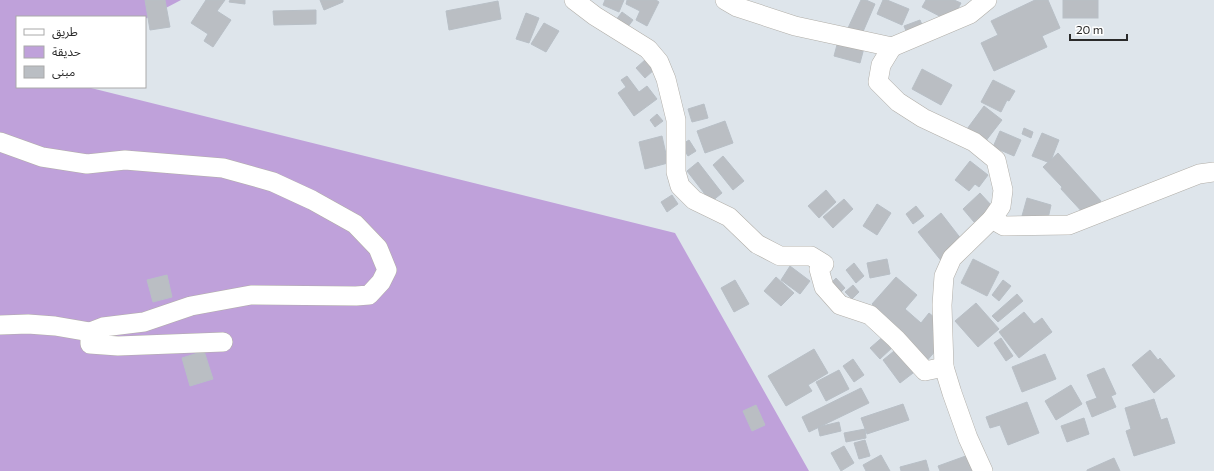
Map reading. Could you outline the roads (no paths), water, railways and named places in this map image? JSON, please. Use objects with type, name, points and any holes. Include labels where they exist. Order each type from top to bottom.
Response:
[{"type":"street","points":[[574,0],[648,50],[658,62],[666,79],[676,120],[676,172],[680,186],[694,200],[729,217],[757,244],[780,256],[811,256],[824,264],[819,269],[824,288],[840,305],[870,315],[896,339],[925,371],[944,367]]},
{"type":"street","points":[[725,0],[737,6],[795,26],[892,47],[970,14],[987,0]]},
{"type":"street","points":[[892,47],[881,65],[878,82],[898,102],[923,118],[974,142],[996,160],[1002,190],[1001,206],[992,219],[952,258],[944,276],[942,305],[944,367],[968,438],[983,471]]},
{"type":"street","points":[[0,142],[42,157],[87,164],[125,160],[223,168],[273,182],[312,200],[355,224],[378,248],[387,270],[381,282],[369,294],[356,296],[250,295],[191,306],[144,322],[103,327],[90,332],[54,326],[28,324],[0,325]]},
{"type":"street","points":[[992,219],[1004,226],[1069,225],[1199,174],[1214,172]]},
{"type":"street","points":[[90,332],[90,344],[118,346],[223,342]]}]
